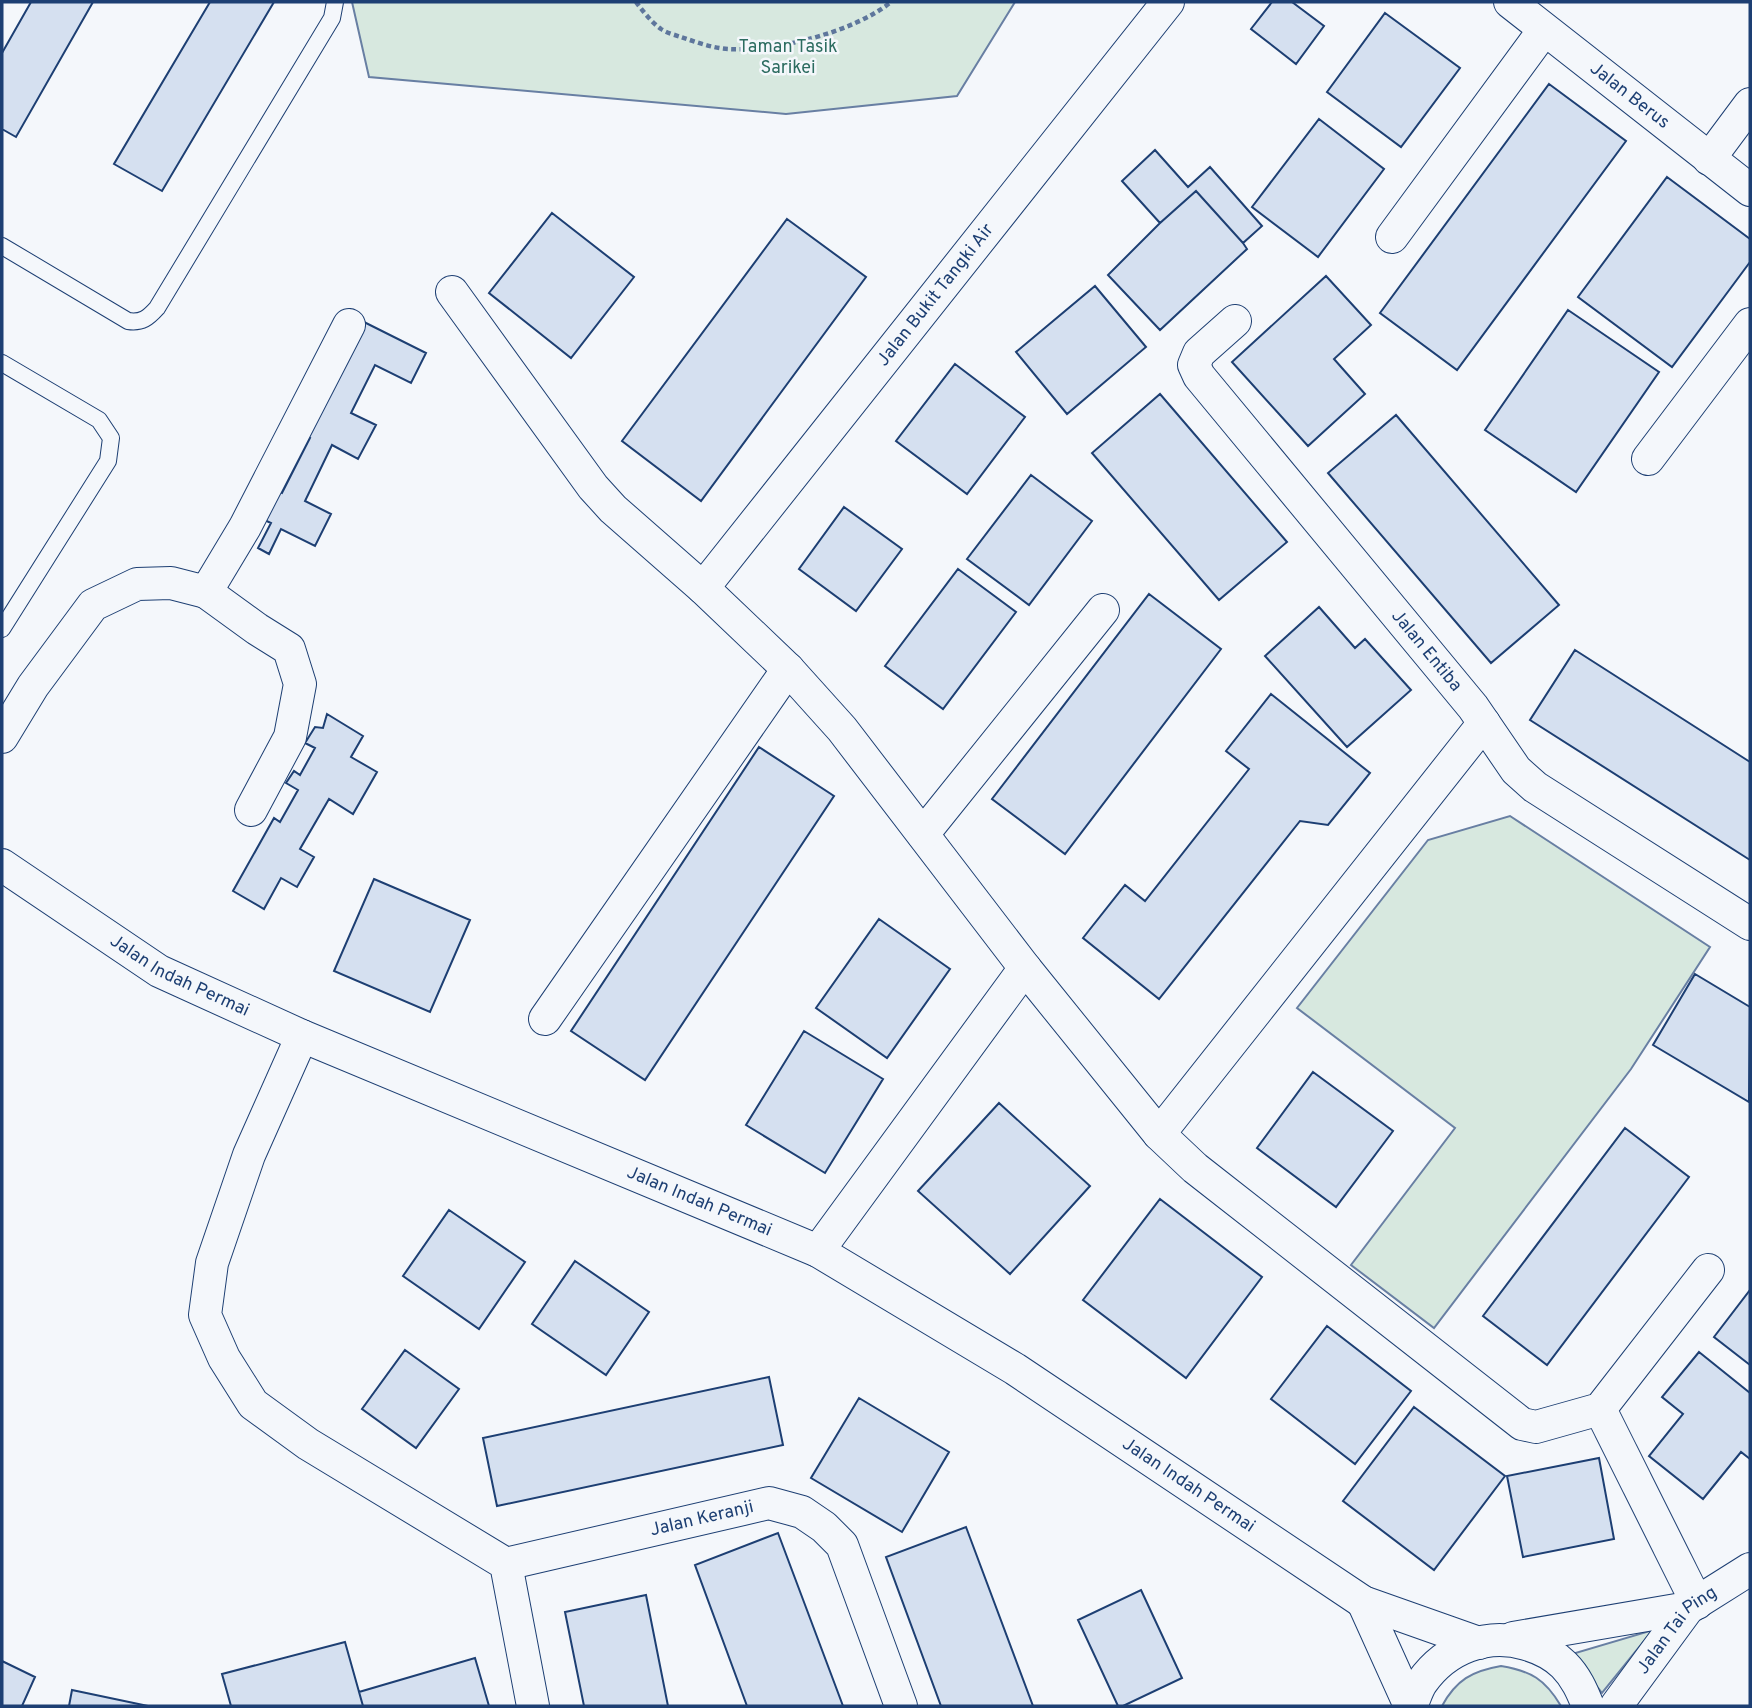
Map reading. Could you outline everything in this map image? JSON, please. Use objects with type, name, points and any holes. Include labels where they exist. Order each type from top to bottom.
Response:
[{"type":"street","name":"Jalan Bukit Tangki Air","points":[[703,588],[1168,2]]},
{"type":"street","name":"Jalan Berus","points":[[1510,2],[1750,190]]},
{"type":"street","points":[[1392,237],[1544,30]]},
{"type":"street","points":[[1709,159],[1750,104]]},
{"type":"street","points":[[452,292],[593,487],[613,509],[703,588],[788,669],[842,729],[1025,968],[1159,1134],[1195,1168],[1522,1424],[1535,1427],[1600,1409],[1708,1270]]},
{"type":"street","name":"Jalan Entiba","points":[[1235,321],[1199,353],[1194,365],[1199,376],[1464,696],[1516,770],[1535,788],[1750,924]]},
{"type":"street","points":[[1648,458],[1750,324]]},
{"type":"street","points":[[206,592],[245,527],[349,325]]},
{"type":"street","points":[[2,737],[33,686],[93,605],[137,584],[171,583],[206,592],[289,649],[300,684],[290,737],[251,810]]},
{"type":"street","points":[[923,834],[1103,610]]},
{"type":"street","points":[[545,1019],[788,669]]},
{"type":"street","points":[[1159,1134],[1484,723]]},
{"type":"street","name":"Jalan Indah Permai","points":[[6,879],[159,971],[302,1036],[818,1251],[1015,1369],[1363,1602],[1489,1641],[1514,1640],[1540,1648],[1563,1663],[1579,1684],[1588,1706]]},
{"type":"street","points":[[818,1251],[1025,968]]},
{"type":"street","points":[[302,1036],[249,1155],[212,1263],[205,1315],[223,1358],[253,1404],[308,1444],[506,1564],[533,1706]]},
{"type":"street","points":[[1410,1706],[1421,1683],[1439,1662],[1461,1648],[1692,1606],[1600,1409]]},
{"type":"street","name":"Jalan Keranji","points":[[506,1564],[769,1503],[802,1512],[824,1527],[842,1545],[901,1706]]},
{"type":"street","name":"Jalan Tai Ping","points":[[1616,1706],[1692,1606],[1750,1569]]},
{"type":"street","points":[[1363,1602],[1410,1706]]},
{"type":"lane","points":[[2,246],[128,321],[144,320],[157,308],[332,18],[335,2]]},
{"type":"lane","points":[[2,363],[99,420],[111,438],[108,461],[2,629]]},
{"type":"path","points":[[636,2],[663,30],[708,46],[749,49],[812,38],[870,16],[891,2]]},
{"type":"green space","name":"Taman Tasik Sarikei","points":[[352,2],[1015,2],[957,96],[786,114],[369,77]]},
{"type":"green space","points":[[1510,816],[1710,947],[1631,1069],[1434,1328],[1351,1265],[1455,1128],[1297,1008],[1428,840]]},
{"type":"green space","points":[[1653,1630],[1602,1693],[1572,1654]]},
{"type":"green space","points":[[1501,1666],[1536,1678],[1549,1689],[1561,1706],[1442,1706],[1453,1689],[1466,1678]]},
{"type":"building","points":[[31,2],[93,2],[16,137],[2,129],[2,53]]},
{"type":"building","points":[[210,2],[274,2],[162,191],[114,164]]},
{"type":"building","points":[[1272,2],[1292,2],[1324,26],[1296,64],[1251,29]]},
{"type":"building","points":[[1385,13],[1460,68],[1401,147],[1327,92]]},
{"type":"building","points":[[1549,84],[1626,141],[1457,370],[1380,313]]},
{"type":"building","points":[[1319,119],[1384,169],[1318,257],[1252,207]]},
{"type":"building","points":[[1155,150],[1188,187],[1210,167],[1262,226],[1243,243],[1196,191],[1160,223],[1122,181]]},
{"type":"building","points":[[1667,177],[1750,239],[1750,262],[1672,367],[1578,297]]},
{"type":"building","points":[[1196,191],[1247,249],[1160,330],[1108,275]]},
{"type":"building","points":[[552,213],[634,277],[571,358],[489,293]]},
{"type":"building","points":[[787,219],[866,277],[701,501],[622,441]]},
{"type":"building","points":[[1326,276],[1371,325],[1334,359],[1365,394],[1308,446],[1232,362]]},
{"type":"building","points":[[1095,286],[1146,347],[1067,414],[1016,352]]},
{"type":"building","points":[[1568,310],[1659,372],[1576,492],[1485,430]]},
{"type":"building","points":[[356,318],[426,353],[411,383],[375,365],[351,413],[376,425],[358,459],[332,445],[305,501],[331,514],[315,546],[281,529],[269,554],[258,548],[271,523],[260,518],[275,490],[282,493],[310,438],[301,433]]},
{"type":"building","points":[[955,364],[1025,417],[967,494],[896,441]]},
{"type":"building","points":[[1160,394],[1287,542],[1219,600],[1092,453]]},
{"type":"building","points":[[1396,415],[1559,605],[1491,663],[1328,473]]},
{"type":"building","points":[[1031,475],[1092,521],[1029,605],[967,559]]},
{"type":"building","points":[[844,507],[902,549],[856,611],[799,569]]},
{"type":"building","points":[[958,569],[1016,612],[943,709],[885,666]]},
{"type":"building","points":[[1149,594],[1221,649],[1065,854],[992,799]]},
{"type":"building","points":[[1319,607],[1355,648],[1365,639],[1411,690],[1347,747],[1265,656]]},
{"type":"building","points":[[1575,650],[1750,762],[1750,860],[1530,720]]},
{"type":"building","points":[[1271,694],[1370,773],[1328,825],[1300,821],[1159,999],[1083,938],[1125,885],[1145,901],[1249,769],[1226,751]]},
{"type":"building","points":[[327,714],[363,736],[351,757],[377,772],[353,814],[329,799],[300,849],[314,857],[297,887],[281,878],[264,909],[233,891],[274,818],[280,822],[298,790],[286,783],[294,771],[300,775],[315,748],[305,743],[315,727],[323,728]]},
{"type":"building","points":[[759,747],[834,796],[645,1080],[571,1031]]},
{"type":"building","points":[[374,879],[470,920],[430,1012],[334,971]]},
{"type":"building","points":[[879,919],[950,969],[887,1058],[816,1008]]},
{"type":"building","points":[[1695,974],[1750,1007],[1749,1102],[1653,1045]]},
{"type":"building","points":[[804,1031],[883,1079],[825,1173],[746,1125]]},
{"type":"building","points":[[1313,1072],[1393,1131],[1336,1207],[1257,1148]]},
{"type":"building","points":[[999,1103],[1090,1186],[1010,1274],[918,1191]]},
{"type":"building","points":[[1625,1128],[1689,1177],[1547,1365],[1483,1316]]},
{"type":"building","points":[[1160,1199],[1262,1277],[1186,1378],[1083,1300]]},
{"type":"building","points":[[449,1210],[525,1262],[479,1329],[403,1276]]},
{"type":"building","points":[[575,1261],[649,1312],[606,1375],[532,1324]]},
{"type":"building","points":[[1750,1290],[1750,1365],[1714,1337]]},
{"type":"building","points":[[1327,1326],[1411,1391],[1355,1464],[1271,1399]]},
{"type":"building","points":[[405,1350],[459,1389],[416,1448],[362,1409]]},
{"type":"building","points":[[1699,1352],[1750,1393],[1750,1459],[1741,1452],[1703,1499],[1649,1456],[1683,1414],[1662,1397]]},
{"type":"building","points":[[769,1377],[783,1445],[497,1506],[483,1438]]},
{"type":"building","points":[[859,1398],[949,1452],[902,1532],[811,1478]]},
{"type":"building","points":[[1414,1407],[1505,1476],[1434,1570],[1343,1501]]},
{"type":"building","points":[[1599,1458],[1614,1539],[1523,1557],[1507,1476]]},
{"type":"building","points":[[966,1527],[1033,1706],[941,1706],[886,1557]]},
{"type":"building","points":[[778,1533],[843,1706],[747,1706],[695,1565]]},
{"type":"building","points":[[1141,1590],[1182,1678],[1118,1706],[1078,1620]]},
{"type":"building","points":[[646,1595],[668,1706],[584,1706],[565,1612]]},
{"type":"building","points":[[345,1642],[363,1706],[231,1706],[222,1674]]},
{"type":"building","points":[[475,1658],[489,1706],[363,1706],[359,1692]]},
{"type":"building","points":[[2,1661],[35,1677],[22,1706],[2,1706]]},
{"type":"building","points":[[72,1690],[148,1706],[69,1706]]}]
